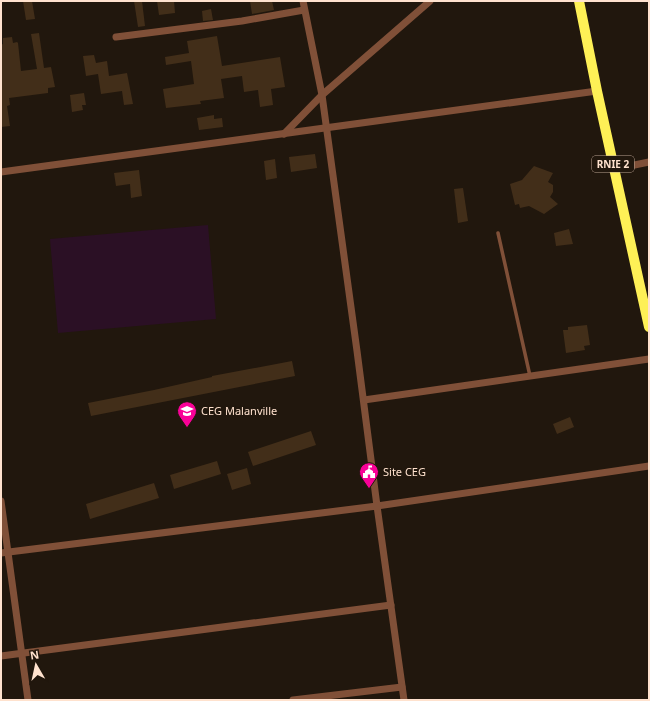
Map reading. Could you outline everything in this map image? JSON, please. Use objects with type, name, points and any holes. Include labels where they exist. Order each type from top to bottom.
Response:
[{"type":"main road","name":"RNIE 2","points":[[579,1],[597,91],[649,327]]},
{"type":"street","points":[[302,1],[322,95],[404,700]]},
{"type":"street","points":[[284,134],[322,95],[430,1]]},
{"type":"street","points":[[116,37],[242,21],[304,10]]},
{"type":"street","points":[[1,172],[597,91]]},
{"type":"street","points":[[615,169],[649,162]]},
{"type":"street","points":[[364,400],[649,359]]},
{"type":"street","points":[[4,552],[377,506],[649,466]]},
{"type":"street","points":[[1,501],[4,552],[22,653],[28,700]]},
{"type":"street","points":[[1,656],[391,606]]},
{"type":"street","points":[[293,700],[402,687]]},
{"type":"lane","points":[[498,233],[530,376]]},
{"type":"shaded area","points":[[208,225],[216,319],[58,333],[50,239]]},
{"type":"building","points":[[23,1],[32,1],[35,19],[26,20]]},
{"type":"building","points":[[134,1],[142,1],[145,26],[138,27]]},
{"type":"building","points":[[157,1],[174,1],[175,13],[159,15]]},
{"type":"building","points":[[250,1],[272,1],[274,10],[252,14]]},
{"type":"building","points":[[211,9],[213,20],[203,21],[202,11]]},
{"type":"building","points":[[39,33],[44,68],[51,67],[55,87],[48,88],[48,93],[9,98],[10,105],[7,106],[10,126],[1,127],[1,45],[3,44],[3,38],[12,37],[13,43],[18,43],[21,71],[37,69],[31,34]]},
{"type":"building","points":[[217,36],[222,66],[280,57],[285,87],[271,89],[273,105],[260,107],[258,90],[244,92],[242,76],[221,79],[224,98],[200,101],[201,104],[166,108],[163,89],[194,84],[191,61],[166,65],[165,57],[189,53],[187,41]]},
{"type":"building","points":[[94,55],[96,63],[107,61],[109,76],[127,73],[133,104],[124,105],[122,91],[101,94],[98,74],[86,76],[83,56]]},
{"type":"building","points":[[84,93],[86,105],[82,105],[83,110],[72,112],[70,95]]},
{"type":"building","points":[[214,115],[214,119],[222,118],[223,127],[199,130],[197,118]]},
{"type":"building","points":[[315,154],[317,168],[291,172],[289,157]]},
{"type":"building","points":[[275,159],[277,178],[266,180],[264,161]]},
{"type":"building","points":[[534,166],[553,173],[548,182],[553,185],[553,192],[550,197],[558,204],[544,214],[529,206],[520,208],[519,204],[515,205],[510,184],[522,180]]},
{"type":"building","points":[[139,170],[142,196],[131,198],[130,184],[116,186],[114,173]]},
{"type":"building","points":[[463,188],[468,221],[458,223],[454,189]]},
{"type":"building","points":[[569,229],[573,244],[556,246],[554,233]]},
{"type":"building","points":[[587,325],[590,345],[584,346],[585,350],[566,353],[563,330],[568,330],[568,327]]},
{"type":"building","points":[[292,361],[295,376],[91,416],[88,403],[154,390],[212,376]]},
{"type":"building","points":[[570,417],[574,427],[557,434],[553,424]]},
{"type":"building","points":[[311,431],[316,445],[253,466],[248,452]]},
{"type":"building","points":[[217,461],[221,474],[174,489],[170,475]]},
{"type":"building","points":[[247,468],[251,484],[232,490],[227,474]]},
{"type":"building","points":[[154,483],[159,498],[90,519],[86,504]]},
{"type":"place","name":"CEG Malanville","points":[[187,428]]},
{"type":"place","name":"Site CEG","points":[[369,489]]}]
